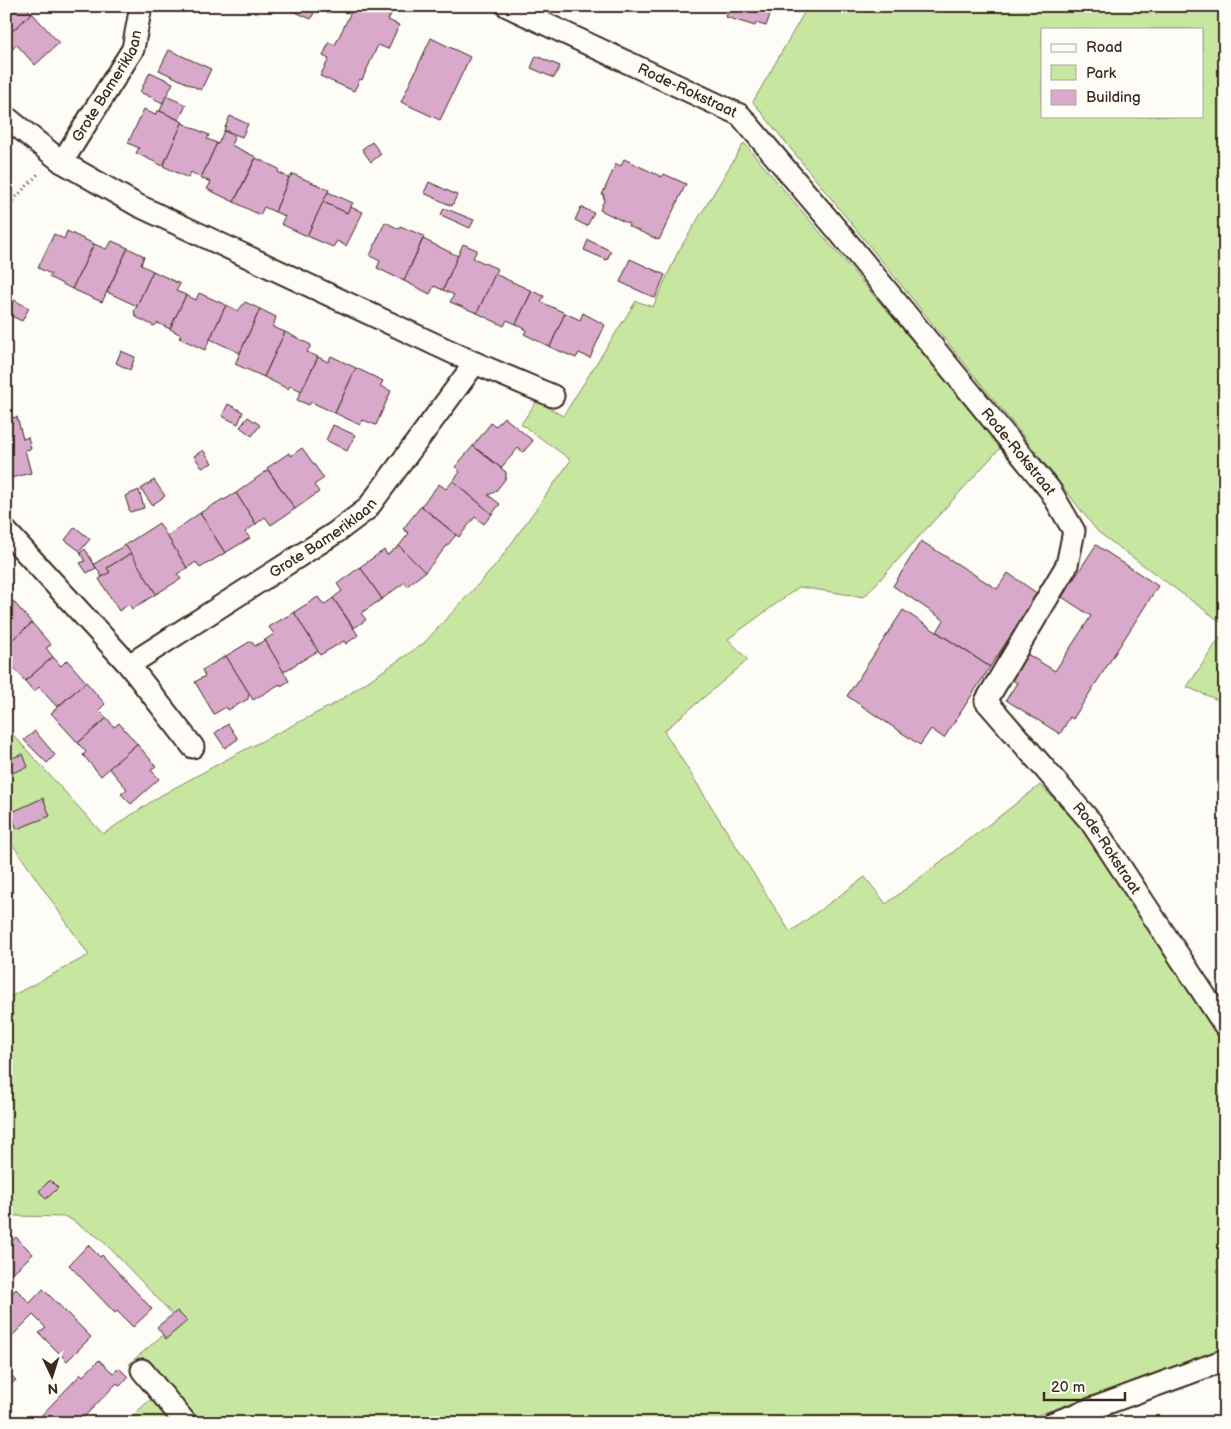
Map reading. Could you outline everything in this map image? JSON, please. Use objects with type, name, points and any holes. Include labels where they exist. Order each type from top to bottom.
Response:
[{"type":"street","name":"Grote Bameriklaan","points":[[59,159],[133,49],[141,6]]},
{"type":"street","name":"Rode-Rokstraat","points":[[507,6],[740,115],[839,232],[1050,490],[1074,531],[1067,565],[986,701],[1091,822],[1225,1026]]},
{"type":"street","points":[[6,117],[59,159],[137,205],[475,363],[553,396]]},
{"type":"street","name":"Grote Bameriklaan","points":[[129,666],[335,533],[367,509],[475,363]]},
{"type":"street","points":[[6,530],[129,666],[193,746]]},
{"type":"street","points":[[1053,1423],[1225,1360]]},
{"type":"street","points":[[142,1370],[186,1423]]},
{"type":"path","points":[[6,208],[59,159]]},
{"type":"green space","points":[[808,6],[1225,6],[1225,625],[1098,532],[1020,432],[753,102]]},
{"type":"green space","points":[[744,143],[1002,446],[864,597],[799,587],[728,639],[748,660],[664,731],[790,932],[865,877],[886,904],[1040,785],[1074,818],[1194,992],[1225,1042],[1225,1348],[1016,1423],[125,1423],[156,1394],[129,1364],[179,1321],[101,1239],[67,1217],[15,1216],[6,1226],[6,999],[89,955],[6,835],[6,727],[103,834],[160,796],[336,703],[424,643],[496,565],[571,460],[521,424],[537,401],[563,416],[636,301],[653,307],[678,252]]},
{"type":"green space","points":[[1225,630],[1225,703],[1187,687]]},
{"type":"building","points":[[6,6],[25,6],[32,13],[6,37]]},
{"type":"building","points":[[282,6],[317,6],[311,19]]},
{"type":"building","points":[[354,6],[371,11],[373,6],[391,6],[394,8],[388,20],[399,25],[388,49],[378,45],[362,80],[360,79],[354,91],[320,76],[329,59],[323,56],[329,42],[335,45]]},
{"type":"building","points":[[730,6],[773,6],[766,26],[756,23],[755,26],[726,17]]},
{"type":"building","points":[[32,13],[59,43],[35,65],[17,45],[6,54],[6,37]]},
{"type":"building","points":[[431,38],[470,57],[440,120],[401,102]]},
{"type":"building","points":[[169,50],[211,69],[201,90],[159,70]]},
{"type":"building","points":[[536,56],[560,66],[554,78],[531,68]]},
{"type":"building","points":[[150,72],[173,83],[163,103],[140,92]]},
{"type":"building","points":[[166,96],[186,105],[179,120],[160,111]]},
{"type":"building","points":[[144,109],[155,115],[157,111],[160,111],[183,122],[163,166],[136,153],[139,148],[128,143]]},
{"type":"building","points":[[230,116],[248,124],[242,137],[224,130]]},
{"type":"building","points":[[182,123],[209,135],[207,139],[217,143],[201,178],[191,172],[188,178],[163,166]]},
{"type":"building","points":[[224,131],[235,136],[231,145],[256,157],[234,202],[207,189],[211,182],[201,178]]},
{"type":"building","points":[[372,142],[381,154],[371,162],[362,149]]},
{"type":"building","points":[[256,158],[279,169],[278,172],[289,178],[275,212],[264,207],[260,215],[234,202]]},
{"type":"building","points":[[624,159],[662,177],[664,174],[686,184],[659,240],[628,226],[629,224],[600,210],[605,198],[602,195],[616,164],[621,166]]},
{"type":"building","points":[[293,174],[329,190],[307,236],[281,224],[285,216],[275,212],[289,178]]},
{"type":"building","points":[[429,182],[457,195],[452,206],[424,193]]},
{"type":"building","points":[[328,192],[353,203],[347,213],[323,202]]},
{"type":"building","points":[[323,202],[347,213],[350,207],[363,212],[346,246],[337,241],[333,247],[307,236]]},
{"type":"building","points":[[581,207],[594,213],[587,226],[575,220]]},
{"type":"building","points":[[444,208],[474,220],[470,228],[441,215]]},
{"type":"building","points":[[385,222],[399,229],[400,226],[424,236],[404,281],[377,268],[380,261],[370,256]]},
{"type":"building","points":[[67,231],[94,244],[72,289],[49,277],[51,274],[38,268],[54,234],[64,239]]},
{"type":"building","points":[[423,239],[458,256],[443,290],[434,286],[430,294],[404,281]]},
{"type":"building","points":[[588,240],[611,251],[607,260],[584,250]]},
{"type":"building","points":[[112,241],[128,248],[102,302],[72,289],[94,244],[106,249]]},
{"type":"building","points":[[463,244],[477,250],[473,258],[498,269],[477,313],[450,302],[454,295],[443,290]]},
{"type":"building","points":[[128,248],[144,256],[141,265],[153,271],[137,306],[107,292]]},
{"type":"building","points":[[630,259],[665,275],[655,298],[620,282]]},
{"type":"building","points":[[153,271],[180,284],[176,291],[186,295],[170,329],[158,323],[154,326],[136,317],[134,312]]},
{"type":"building","points":[[495,274],[532,291],[516,324],[507,320],[504,326],[477,313]]},
{"type":"building","points":[[532,291],[544,296],[541,302],[565,313],[550,347],[524,334],[527,330],[516,324]]},
{"type":"building","points":[[199,293],[226,305],[205,350],[179,338],[181,335],[170,329],[186,295],[196,300]]},
{"type":"building","points":[[14,300],[29,308],[22,321],[7,314]]},
{"type":"building","points":[[245,302],[260,309],[240,353],[210,339],[226,305],[238,311]]},
{"type":"building","points":[[260,309],[276,317],[273,327],[285,332],[264,377],[235,364]]},
{"type":"building","points":[[565,313],[580,320],[583,313],[605,325],[590,358],[579,353],[576,358],[550,347]]},
{"type":"building","points":[[285,332],[311,345],[307,352],[318,357],[302,391],[290,386],[288,389],[264,377]]},
{"type":"building","points":[[121,351],[135,357],[130,370],[116,363]]},
{"type":"building","points":[[331,356],[356,368],[335,413],[311,402],[309,405],[297,400],[318,357],[328,362]]},
{"type":"building","points":[[356,368],[383,381],[380,386],[391,391],[376,425],[363,420],[360,425],[335,413]]},
{"type":"building","points":[[228,404],[243,412],[238,424],[222,416]]},
{"type":"building","points":[[17,417],[23,439],[28,437],[31,449],[25,450],[31,473],[6,479],[6,419]]},
{"type":"building","points":[[248,417],[260,425],[252,436],[240,427]]},
{"type":"building","points":[[504,417],[533,441],[523,452],[518,448],[501,468],[473,446],[491,423],[496,426]]},
{"type":"building","points":[[333,425],[355,435],[347,451],[326,440]]},
{"type":"building","points":[[473,446],[506,472],[506,478],[495,492],[488,495],[500,504],[492,514],[453,481],[460,472],[455,467]]},
{"type":"building","points":[[302,448],[324,478],[314,485],[319,492],[295,509],[267,468],[289,453],[291,456]]},
{"type":"building","points":[[203,450],[212,463],[202,468],[194,456]]},
{"type":"building","points":[[268,470],[295,509],[271,525],[265,517],[256,524],[236,493]]},
{"type":"building","points":[[154,480],[165,496],[152,505],[141,489]]},
{"type":"building","points":[[453,481],[492,514],[484,524],[475,517],[459,537],[421,506],[439,484],[446,489]]},
{"type":"building","points":[[139,490],[144,508],[130,512],[125,496]]},
{"type":"building","points":[[236,493],[256,524],[245,532],[250,538],[225,553],[200,513]]},
{"type":"building","points":[[421,506],[456,535],[425,572],[399,546],[409,533],[403,529]]},
{"type":"building","points":[[200,513],[225,553],[200,568],[196,562],[187,568],[167,536]]},
{"type":"building","points":[[159,523],[187,568],[177,574],[181,579],[156,594],[125,545]]},
{"type":"building","points":[[75,527],[90,539],[80,551],[65,540]]},
{"type":"building","points":[[921,541],[997,589],[1008,573],[1038,594],[990,667],[937,632],[944,620],[893,586]]},
{"type":"building","points":[[125,545],[131,553],[107,568],[110,572],[102,577],[94,564]]},
{"type":"building","points":[[1096,545],[1158,586],[1073,719],[1070,717],[1060,734],[1006,700],[1017,683],[1006,676],[1022,651],[1055,671],[1091,616],[1062,597]]},
{"type":"building","points":[[399,546],[425,572],[407,586],[405,582],[382,599],[360,567],[384,550],[387,555]]},
{"type":"building","points":[[85,549],[96,568],[87,573],[80,563],[85,561],[80,553]]},
{"type":"building","points":[[131,553],[156,594],[132,609],[129,604],[119,611],[99,579],[110,572],[107,568]]},
{"type":"building","points":[[360,567],[382,599],[361,613],[366,620],[354,628],[333,598],[342,591],[337,584]]},
{"type":"building","points":[[318,597],[324,605],[333,598],[358,635],[346,644],[344,641],[320,655],[294,612]]},
{"type":"building","points":[[13,601],[32,623],[6,645],[6,602],[9,605]]},
{"type":"building","points":[[903,610],[990,667],[944,738],[931,729],[920,745],[847,696]]},
{"type":"building","points":[[294,612],[318,651],[283,672],[265,640],[274,634],[269,627]]},
{"type":"building","points":[[32,623],[51,645],[46,648],[53,657],[25,681],[6,659],[6,645]]},
{"type":"building","points":[[265,640],[289,681],[281,686],[280,684],[253,700],[226,656],[251,641],[255,646]]},
{"type":"building","points":[[226,656],[249,693],[248,699],[228,710],[226,707],[214,714],[195,682],[205,676],[202,670]]},
{"type":"building","points":[[53,657],[61,666],[67,660],[86,682],[57,707],[39,687],[34,692],[25,681]]},
{"type":"building","points":[[86,682],[105,704],[99,710],[107,718],[78,743],[51,713]]},
{"type":"building","points":[[107,718],[114,727],[119,723],[137,744],[101,776],[83,755],[86,752],[78,743]]},
{"type":"building","points":[[228,724],[238,739],[225,748],[215,733]]},
{"type":"building","points":[[35,731],[55,755],[47,763],[24,740]]},
{"type":"building","points":[[137,744],[156,766],[151,770],[159,779],[131,804],[121,794],[127,789],[109,768]]},
{"type":"building","points":[[23,754],[28,767],[6,775],[6,760]]},
{"type":"building","points":[[43,798],[50,816],[17,829],[10,813]]},
{"type":"building","points":[[50,1180],[58,1188],[46,1199],[39,1191]]},
{"type":"building","points":[[16,1237],[33,1254],[6,1279],[6,1246]]},
{"type":"building","points":[[88,1245],[100,1257],[102,1255],[152,1309],[133,1327],[117,1311],[115,1313],[69,1265]]},
{"type":"building","points":[[16,1289],[30,1303],[43,1289],[91,1337],[67,1361],[39,1333],[46,1328],[33,1315],[6,1342],[6,1299]]},
{"type":"building","points":[[177,1311],[187,1321],[166,1339],[157,1327]]},
{"type":"building","points":[[99,1360],[113,1373],[119,1368],[128,1377],[120,1386],[117,1383],[78,1423],[34,1423],[81,1374],[83,1376]]},
{"type":"building","points":[[6,1371],[16,1380],[6,1389]]}]
